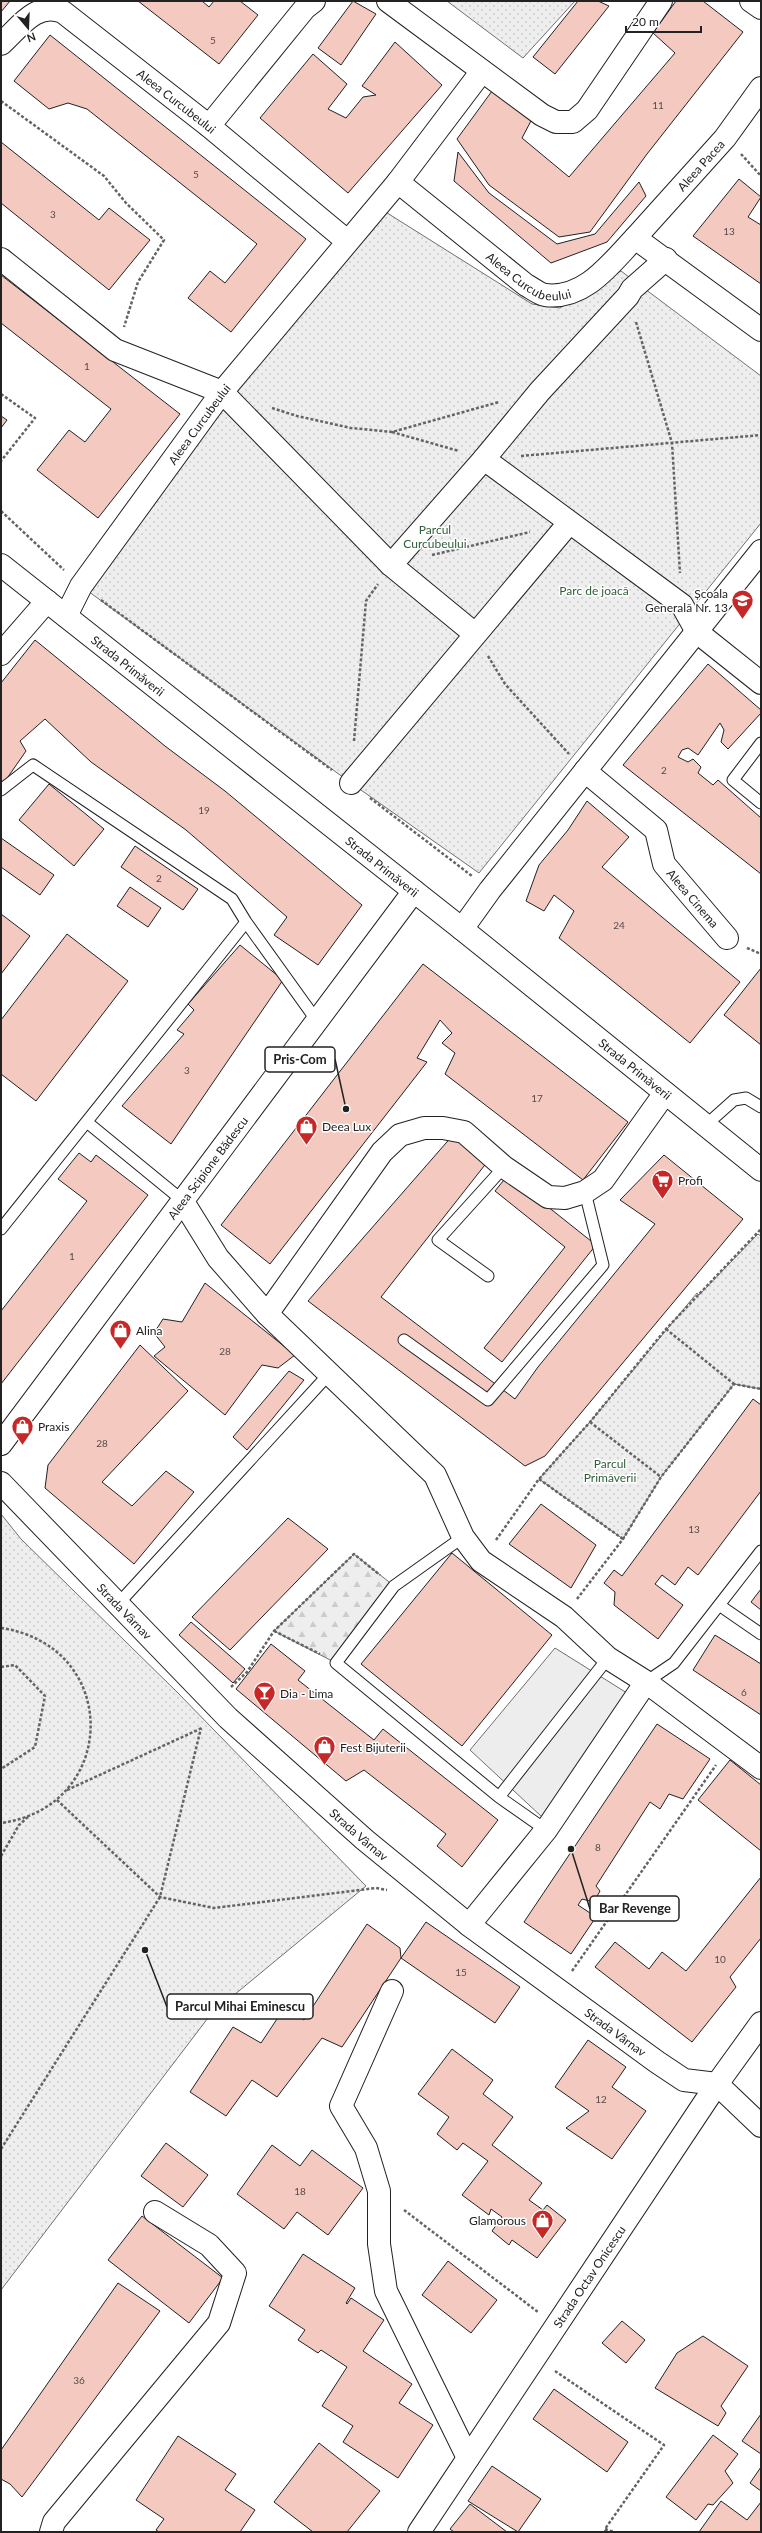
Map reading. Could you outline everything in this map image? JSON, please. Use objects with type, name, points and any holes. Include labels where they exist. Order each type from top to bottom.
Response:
[{"type":"street","points":[[209,126],[305,8],[314,1]]},
{"type":"street","points":[[388,1],[542,115],[556,122],[574,122],[587,110],[661,1]]},
{"type":"street","points":[[751,1],[761,8]]},
{"type":"street","name":"Aleea Curcubeului","points":[[1,44],[37,10],[52,8],[73,19],[209,126],[347,242]]},
{"type":"street","points":[[398,182],[482,71]]},
{"type":"street","name":"Aleea Pacea","points":[[635,238],[725,138],[761,88]]},
{"type":"street","name":"Aleea Curcubeului","points":[[66,616],[81,586],[222,392],[398,182],[526,285],[544,295],[566,295],[592,282],[635,238]]},
{"type":"street","points":[[635,238],[666,259],[761,330]]},
{"type":"street","points":[[1,259],[115,350],[222,392],[391,565],[475,634]]},
{"type":"street","points":[[391,565],[484,459],[540,391],[628,296],[632,288],[666,259]]},
{"type":"street","points":[[484,459],[682,605],[697,632],[761,683]]},
{"type":"street","points":[[351,783],[569,522]]},
{"type":"street","points":[[462,929],[490,890],[761,550]]},
{"type":"street","name":"Strada Primăverii","points":[[1,566],[462,929],[761,1170]]},
{"type":"street","points":[[1,654],[46,601]]},
{"type":"street","name":"Aleea Cinema","points":[[585,770],[656,830],[664,864],[727,938]]},
{"type":"street","name":"Aleea Scipione Bădescu","points":[[1,1444],[414,891]]},
{"type":"street","points":[[267,1314],[382,1152],[400,1135],[424,1128],[443,1128],[464,1132],[504,1167],[548,1197],[565,1198],[586,1192],[603,1180],[666,1093]]},
{"type":"street","points":[[182,1200],[218,1258],[267,1314],[435,1475],[463,1537],[481,1561],[564,1617],[608,1658],[646,1682],[761,1768]]},
{"type":"street","name":"Strada Vârnav","points":[[1,1483],[228,1718],[376,1850],[469,1925],[684,2080],[717,2084]]},
{"type":"street","points":[[469,1925],[546,1830],[646,1682]]},
{"type":"street","points":[[392,1991],[340,2106],[366,2148],[379,2191],[380,2244],[386,2291],[468,2458]]},
{"type":"street","name":"Strada Octav Onicescu","points":[[419,2532],[555,2325],[717,2084],[761,2023]]},
{"type":"street","points":[[717,2084],[761,2126]]},
{"type":"street","points":[[51,2532],[54,2522],[219,2323],[234,2274],[209,2244],[155,2212]]},
{"type":"lane","points":[[761,743],[733,780],[761,803]]},
{"type":"lane","points":[[1,790],[33,765],[232,899],[246,922],[317,1021]]},
{"type":"lane","points":[[1,1229],[88,1123],[246,922]]},
{"type":"lane","points":[[706,1125],[734,1100],[746,1098],[761,1107]]},
{"type":"lane","points":[[88,1123],[182,1200]]},
{"type":"lane","points":[[488,1276],[438,1240],[504,1167]]},
{"type":"lane","points":[[404,1340],[488,1400],[604,1265],[586,1192]]},
{"type":"lane","points":[[118,1604],[329,1374]]},
{"type":"lane","points":[[463,1537],[394,1586],[336,1663],[500,1797],[546,1830]]},
{"type":"lane","points":[[646,1682],[674,1663],[761,1551]]},
{"type":"lane","points":[[720,1605],[761,1634]]},
{"type":"lane","points":[[500,1797],[608,1658]]},
{"type":"path","points":[[1,101],[104,176],[126,203],[164,240],[138,282],[136,294],[115,350]]},
{"type":"path","points":[[628,296],[672,443],[682,605]]},
{"type":"path","points":[[1,394],[35,418],[1,461]]},
{"type":"path","points":[[392,432],[503,401]]},
{"type":"path","points":[[269,408],[296,416],[351,428],[392,432],[484,459],[761,435]]},
{"type":"path","points":[[1,510],[81,586],[351,783],[490,890]]},
{"type":"path","points":[[430,556],[569,522]]},
{"type":"path","points":[[351,783],[366,601],[391,565]]},
{"type":"path","points":[[475,634],[505,684],[585,770]]},
{"type":"path","points":[[481,1561],[539,1479],[590,1422],[666,1328],[761,1229]]},
{"type":"path","points":[[666,1328],[734,1384],[761,1389]]},
{"type":"path","points":[[564,1617],[623,1539],[661,1477],[734,1384]]},
{"type":"path","points":[[590,1422],[661,1477]]},
{"type":"path","points":[[539,1479],[623,1539]]},
{"type":"path","points":[[212,1702],[247,1672],[274,1631],[354,1554],[394,1586]]},
{"type":"path","points":[[1,1628],[23,1631],[52,1646],[75,1670],[88,1699],[91,1731],[84,1763],[66,1790],[57,1800],[28,1817],[19,1825],[1,1856]]},
{"type":"path","points":[[274,1631],[336,1663]]},
{"type":"path","points":[[1,1666],[15,1665],[45,1696],[35,1747],[1,1769]]},
{"type":"path","points":[[66,1790],[201,1728],[228,1718]]},
{"type":"path","points":[[1,2150],[160,1897],[201,1728]]},
{"type":"path","points":[[559,1991],[730,1745]]},
{"type":"path","points":[[57,1800],[160,1897],[214,1908],[376,1888],[391,1890]]},
{"type":"path","points":[[1,1823],[28,1817]]},
{"type":"path","points":[[379,2191],[555,2325]]},
{"type":"path","points":[[535,2357],[664,2446],[606,2531],[614,2532]]},
{"type":"green space","points":[[447,1],[575,1],[523,58]]},
{"type":"green space","name":"Parcul Curcubeului","points":[[384,211],[532,304],[560,308],[621,271],[761,376],[761,523],[479,873],[351,783],[81,586],[340,261]]},
{"type":"green space","name":"Parcul Primăverii","points":[[758,1234],[761,1236],[761,1389],[734,1384],[661,1477],[623,1539],[539,1479],[590,1422],[697,1293],[699,1295]]},
{"type":"green space","points":[[1,1514],[21,1539],[177,1692],[366,1886],[211,2014],[1,2290]]},
{"type":"green space","points":[[354,1554],[394,1586],[336,1663],[274,1631]]},
{"type":"shaded area","points":[[555,1648],[627,1693],[542,1817],[470,1750]]},
{"type":"building","points":[[1,1],[10,1],[1,12]]},
{"type":"building","points":[[138,1],[202,1],[209,7],[214,1],[240,1],[258,15],[219,64]]},
{"type":"building","points":[[353,1],[376,14],[341,65],[318,48]]},
{"type":"building","points":[[578,1],[598,1],[609,6],[555,74],[533,57]]},
{"type":"building","points":[[676,1],[703,1],[743,32],[647,154],[590,232],[559,237],[489,185],[457,139],[492,91],[532,119],[522,138],[569,177],[675,53],[653,33]]},
{"type":"building","points":[[50,35],[306,239],[231,332],[188,298],[210,271],[225,283],[257,244],[87,109],[68,103],[49,109],[14,81]]},
{"type":"building","points":[[395,42],[442,85],[348,193],[260,118],[313,54],[347,84],[328,109],[346,118],[363,97],[376,95],[362,86]]},
{"type":"building","points":[[1,142],[99,220],[109,208],[150,240],[109,290],[1,203]]},
{"type":"building","points":[[458,152],[489,193],[557,244],[595,234],[639,182],[646,196],[607,242],[551,263],[454,181]]},
{"type":"building","points":[[739,179],[761,197],[748,217],[761,225],[761,284],[693,236]]},
{"type":"building","points":[[1,275],[180,414],[98,518],[37,470],[69,430],[85,442],[111,409],[1,323]]},
{"type":"building","points":[[1,416],[7,420],[1,428]]},
{"type":"building","points":[[35,640],[165,746],[225,791],[362,905],[318,965],[274,935],[287,917],[186,830],[91,762],[45,719],[20,741],[26,751],[1,787],[1,683]]},
{"type":"building","points":[[708,664],[761,710],[761,713],[728,749],[721,742],[724,730],[720,723],[698,755],[688,748],[682,750],[678,757],[688,762],[693,759],[701,767],[698,773],[713,785],[718,780],[761,818],[761,874],[623,765]]},
{"type":"building","points":[[49,784],[104,829],[74,866],[19,820]]},
{"type":"building","points":[[587,801],[629,837],[602,867],[740,982],[690,1043],[559,938],[574,911],[554,895],[544,911],[526,901],[539,865],[568,830]]},
{"type":"building","points":[[1,838],[54,875],[40,895],[1,867]]},
{"type":"building","points":[[135,846],[198,889],[183,910],[121,867]]},
{"type":"building","points":[[130,887],[161,908],[148,927],[117,906]]},
{"type":"building","points":[[1,914],[30,936],[1,974]]},
{"type":"building","points":[[67,934],[128,981],[36,1101],[1,1074],[1,1020]]},
{"type":"building","points":[[240,945],[283,980],[171,1144],[122,1106],[184,1034],[177,1030],[194,1010],[188,1004]]},
{"type":"building","points":[[423,964],[628,1122],[583,1180],[445,1074],[455,1053],[442,1043],[452,1033],[440,1020],[417,1058],[427,1062],[270,1264],[221,1225]]},
{"type":"building","points":[[761,968],[761,1045],[724,1015]]},
{"type":"building","points":[[453,1135],[488,1161],[381,1297],[515,1399],[538,1367],[655,1224],[620,1200],[664,1155],[743,1219],[545,1456],[525,1466],[308,1301]]},
{"type":"building","points":[[79,1153],[91,1162],[96,1155],[148,1195],[1,1384],[1,1311],[87,1201],[58,1179]]},
{"type":"building","points":[[508,1175],[596,1245],[502,1362],[484,1348],[565,1247],[495,1191]]},
{"type":"building","points":[[205,1283],[295,1355],[278,1368],[262,1365],[225,1415],[154,1356],[165,1347],[154,1333],[163,1319],[182,1322]]},
{"type":"building","points":[[140,1345],[188,1391],[102,1482],[132,1506],[166,1471],[194,1492],[134,1564],[45,1488],[48,1465]]},
{"type":"building","points":[[289,1371],[304,1380],[247,1450],[233,1437]]},
{"type":"building","points":[[753,1399],[761,1405],[761,1491],[698,1575],[688,1567],[675,1585],[662,1575],[655,1584],[683,1605],[658,1639],[614,1605],[615,1592],[604,1583],[614,1570],[622,1576]]},
{"type":"building","points":[[541,1504],[596,1545],[571,1588],[509,1544]]},
{"type":"building","points":[[288,1518],[328,1549],[230,1650],[192,1617]]},
{"type":"building","points":[[452,1553],[552,1635],[462,1746],[361,1664]]},
{"type":"building","points":[[761,1589],[761,1610],[751,1602]]},
{"type":"building","points":[[191,1622],[245,1669],[233,1683],[179,1635]]},
{"type":"building","points":[[715,1635],[761,1664],[761,1715],[693,1670]]},
{"type":"building","points":[[271,1644],[305,1671],[298,1680],[374,1740],[383,1729],[498,1820],[462,1867],[437,1846],[446,1834],[364,1770],[346,1781],[236,1689]]},
{"type":"building","points":[[657,1724],[710,1759],[683,1799],[669,1794],[660,1809],[650,1802],[596,1886],[600,1891],[594,1902],[582,1899],[578,1905],[596,1917],[571,1954],[524,1922]]},
{"type":"building","points":[[730,1760],[761,1785],[761,1851],[698,1800]]},
{"type":"building","points":[[761,1877],[761,1938],[730,1977],[736,1987],[692,2042],[595,1967],[615,1942],[649,1969],[662,1952],[686,1971]]},
{"type":"building","points":[[426,1922],[520,1987],[495,2023],[401,1958]]},
{"type":"building","points":[[367,1924],[400,1948],[401,1958],[342,2047],[322,2038],[277,2097],[252,2080],[226,2116],[190,2092],[233,2027],[261,2043],[285,2007],[304,2020]]},
{"type":"building","points":[[588,2040],[626,2067],[612,2087],[646,2111],[612,2159],[566,2128],[589,2111],[555,2087]]},
{"type":"building","points":[[452,2049],[493,2080],[483,2094],[513,2117],[492,2145],[542,2183],[529,2200],[543,2210],[547,2205],[566,2220],[537,2258],[512,2240],[509,2245],[492,2231],[502,2217],[491,2209],[489,2215],[462,2195],[488,2161],[463,2143],[457,2150],[437,2134],[449,2117],[418,2094]]},
{"type":"building","points":[[166,2143],[208,2175],[183,2207],[141,2176]]},
{"type":"building","points":[[272,2145],[300,2166],[312,2150],[363,2188],[328,2235],[297,2212],[284,2229],[237,2194]]},
{"type":"building","points":[[142,2216],[223,2278],[189,2323],[108,2260]]},
{"type":"building","points":[[303,2254],[355,2288],[346,2303],[347,2304],[351,2298],[384,2320],[363,2351],[412,2384],[399,2403],[433,2425],[398,2478],[343,2442],[353,2426],[322,2406],[347,2367],[321,2350],[318,2353],[298,2340],[305,2330],[269,2306]]},
{"type":"building","points":[[448,2261],[497,2300],[471,2333],[422,2295]]},
{"type":"building","points":[[118,2283],[160,2311],[22,2497],[10,2484],[1,2479],[1,2450]]},
{"type":"building","points":[[622,2321],[645,2340],[626,2363],[602,2343]]},
{"type":"building","points":[[703,2336],[748,2366],[721,2406],[726,2413],[718,2426],[655,2388],[677,2353]]},
{"type":"building","points":[[554,2389],[628,2442],[607,2472],[533,2419]]},
{"type":"building","points":[[761,2414],[761,2454],[742,2441]]},
{"type":"building","points":[[713,2435],[738,2454],[725,2471],[733,2483],[713,2505],[708,2504],[696,2520],[666,2497]]},
{"type":"building","points":[[178,2436],[236,2474],[225,2490],[255,2510],[240,2532],[159,2532],[156,2530],[164,2519],[136,2500]]},
{"type":"building","points":[[319,2443],[380,2491],[347,2532],[313,2532],[274,2502]]},
{"type":"building","points":[[492,2466],[541,2499],[518,2532],[468,2501]]},
{"type":"building","points":[[761,2467],[761,2491],[750,2483]]},
{"type":"building","points":[[721,2501],[747,2520],[761,2502],[761,2532],[699,2532]]},
{"type":"building","points":[[470,2504],[507,2532],[454,2532],[450,2529]]},
{"type":"place","name":"Școala Generală Nr. 13","points":[[743,620]]},
{"type":"place","name":"Pris-Com","points":[[346,1109]]},
{"type":"place","name":"Deea Lux","points":[[307,1146]]},
{"type":"place","name":"Profi","points":[[663,1200]]},
{"type":"place","name":"Alina","points":[[121,1350]]},
{"type":"place","name":"Praxis","points":[[22,1446]]},
{"type":"place","name":"Dia - Lima","points":[[265,1712]]},
{"type":"place","name":"Fest Bijuterii","points":[[325,1766]]},
{"type":"place","name":"Bar Revenge","points":[[571,1849]]},
{"type":"place","name":"Parcul Mihai Eminescu","points":[[145,1950]]},
{"type":"place","name":"Glamorous","points":[[542,2240]]},
{"type":"park label","name":"Parc de joacă","points":[[594,590]]}]
